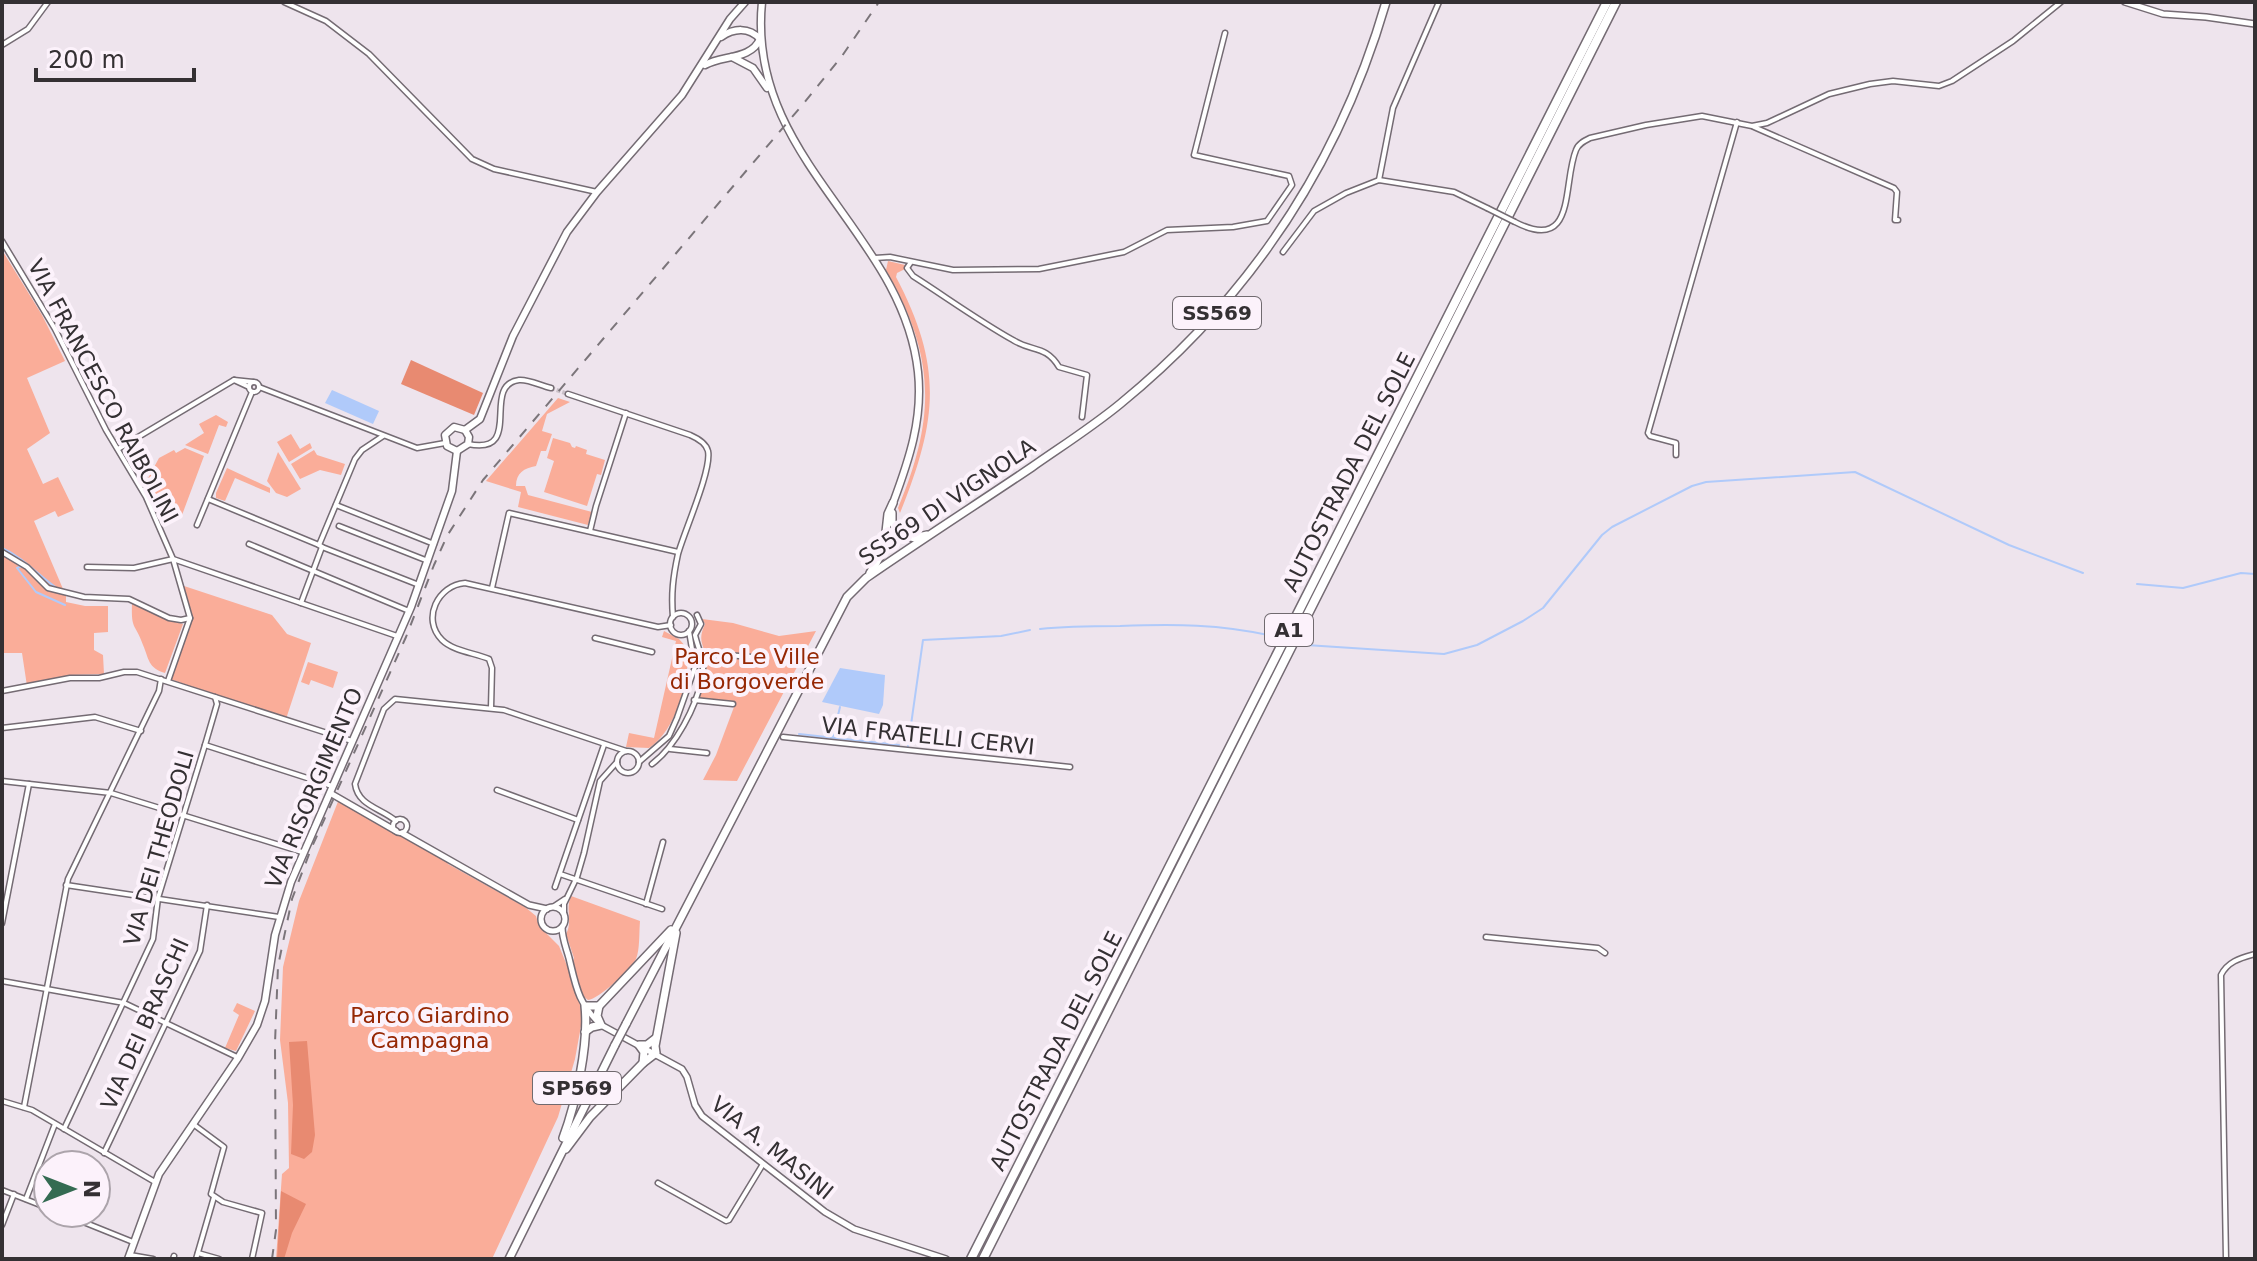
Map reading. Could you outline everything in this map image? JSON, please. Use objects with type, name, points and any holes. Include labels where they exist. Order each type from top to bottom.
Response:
[{"type":"highway","name":"SS569 DI VIGNOLA","points":[[509,1259],[553,1166],[847,597],[866,578],[1119,405],[1174,357],[1218,311],[1250,273],[1313,180],[1360,83],[1386,2]]},
{"type":"highway","name":"AUTOSTRADA DEL SOLE","points":[[971,1259],[1607,2]]},
{"type":"highway","name":"AUTOSTRADA DEL SOLE","points":[[983,1259],[1616,2]]},
{"type":"highway","points":[[893,503],[892,522],[900,534],[914,538],[936,531]]},
{"type":"highway","name":"SS569","points":[[866,578],[884,550],[888,514],[893,503]]},
{"type":"highway","points":[[585,1032],[601,1025],[597,1016],[599,1006],[680,919]]},
{"type":"highway","points":[[656,1053],[670,954],[680,919]]},
{"type":"highway","points":[[585,1006],[599,1006]]},
{"type":"highway","name":"SP569","points":[[553,1166],[577,1089],[585,1032],[585,1006]]},
{"type":"highway","name":"SP569","points":[[639,1045],[647,1045],[656,1038]]},
{"type":"highway","name":"SP569","points":[[639,1045],[644,1052],[643,1063]]},
{"type":"highway","name":"SP569","points":[[553,1166],[590,1117],[656,1053]]},
{"type":"main road","points":[[465,430],[480,419],[523,317],[567,232],[597,192],[668,111],[701,67],[737,9],[745,2]]},
{"type":"main road","points":[[762,2],[760,39],[773,99]]},
{"type":"main road","points":[[717,40],[737,30],[754,33],[760,39]]},
{"type":"main road","points":[[701,67],[713,60],[754,49],[760,39]]},
{"type":"main road","points":[[732,57],[753,68],[816,176],[873,259],[904,316],[918,372],[916,430],[908,464],[893,503]]},
{"type":"main road","points":[[458,426],[465,430],[469,437],[468,444],[457,451],[450,449],[445,443],[445,435],[450,428],[458,426]]},
{"type":"main road","name":"VIA RISORGIMENTO","points":[[129,1257],[155,1182],[256,1027],[279,917],[302,852],[399,637],[419,585],[452,491],[457,451]]},
{"type":"street","points":[[2,45],[28,29],[48,2]]},
{"type":"street","points":[[284,2],[326,21],[369,54],[472,159],[494,169],[597,192]]},
{"type":"street","points":[[1379,180],[1393,108],[1439,2]]},
{"type":"street","points":[[1752,126],[1776,120],[1829,94],[1854,87],[1893,81],[1929,86],[1952,81],[2013,41],[2061,2]]},
{"type":"street","points":[[2125,2],[2163,14],[2255,24]]},
{"type":"street","points":[[873,259],[890,257],[953,270],[1039,269],[1124,252],[1167,230],[1233,227],[1267,221],[1292,185],[1289,176],[1194,155],[1225,33]]},
{"type":"street","points":[[1283,252],[1314,211],[1346,193],[1379,180],[1454,192],[1530,229],[1543,231],[1560,220],[1567,204],[1575,151],[1582,142],[1680,118],[1702,116],[1752,126],[1894,188],[1897,192],[1895,220],[1898,220]]},
{"type":"street","points":[[1676,455],[1676,443],[1648,433],[1737,122]]},
{"type":"street","name":"VIA FRANCESCO RAIBOLINI","points":[[2,241],[55,329],[93,407],[154,513],[173,559],[190,618]]},
{"type":"street","points":[[911,262],[907,268],[913,276],[1016,343],[1039,348],[1053,356],[1059,367],[1087,375],[1082,417]]},
{"type":"street","points":[[118,449],[234,380],[417,448],[445,443]]},
{"type":"street","points":[[468,444],[485,446],[495,440],[499,431],[503,391],[510,384],[526,381],[551,388]]},
{"type":"street","points":[[197,525],[251,387]]},
{"type":"street","points":[[568,394],[690,435],[707,448],[707,466],[671,586],[671,625]]},
{"type":"street","points":[[590,531],[626,413]]},
{"type":"street","points":[[301,603],[358,454],[383,436]]},
{"type":"street","points":[[208,499],[419,585]]},
{"type":"street","points":[[336,505],[434,544]]},
{"type":"street","points":[[492,588],[509,513],[679,552]]},
{"type":"street","points":[[339,526],[428,561]]},
{"type":"street","points":[[249,544],[409,611]]},
{"type":"street","points":[[2,552],[27,567],[48,588],[84,597],[129,599],[169,618],[190,618]]},
{"type":"street","points":[[87,567],[134,568],[173,559],[399,637]]},
{"type":"street","points":[[491,708],[492,668],[489,659],[448,644],[436,632],[433,614],[437,600],[451,585],[465,583],[658,627],[671,625]]},
{"type":"street","points":[[608,772],[634,771],[639,762],[669,736],[690,684],[695,667],[689,631],[692,625],[690,618],[671,603]]},
{"type":"street","points":[[673,617],[681,613]]},
{"type":"street","points":[[652,764],[670,749],[703,677],[701,653],[695,635],[701,624],[697,615]]},
{"type":"street","points":[[159,691],[170,681],[190,618]]},
{"type":"street","points":[[671,625],[691,646]]},
{"type":"street","points":[[679,634],[689,631]]},
{"type":"street","points":[[595,638],[652,652]]},
{"type":"street","points":[[701,653],[752,657]]},
{"type":"street","points":[[2,691],[70,678],[103,678],[124,672],[170,681],[352,741]]},
{"type":"street","points":[[24,1107],[66,885],[141,731],[159,691],[161,679]]},
{"type":"street","points":[[215,697],[217,704],[223,700]]},
{"type":"street","points":[[396,821],[393,825],[399,832],[407,828],[402,820],[396,821],[362,800],[357,795],[355,784],[388,704],[395,699],[504,710],[613,748],[634,753],[653,751]]},
{"type":"street","points":[[694,700],[733,704]]},
{"type":"street","name":"VIA DEI THEODOLI","points":[[64,1129],[153,939],[158,898],[217,704]]},
{"type":"street","points":[[2,728],[95,717],[141,731]]},
{"type":"street","name":"VIA FRATELLI CERVI","points":[[783,737],[1070,767]]},
{"type":"street","points":[[205,745],[330,789]]},
{"type":"street","points":[[555,887],[604,745]]},
{"type":"street","points":[[613,748],[624,772]]},
{"type":"street","points":[[670,749],[707,753]]},
{"type":"street","points":[[564,914],[566,897],[576,880],[600,781],[626,751]]},
{"type":"street","points":[[634,753],[639,762]]},
{"type":"street","points":[[2,781],[111,793],[302,852]]},
{"type":"street","points":[[2,923],[29,784]]},
{"type":"street","name":"VIA A. MASINI","points":[[330,789],[399,832],[529,905],[564,914],[562,927],[573,980],[585,1006],[601,1025],[682,1069],[702,1116],[818,1206],[854,1229],[946,1259]]},
{"type":"street","points":[[497,790],[578,820]]},
{"type":"street","points":[[646,904],[663,842]]},
{"type":"street","points":[[560,874],[662,909]]},
{"type":"street","points":[[66,885],[279,917]]},
{"type":"street","points":[[541,921],[550,908],[566,897]]},
{"type":"street","name":"VIA DEI BRASCHI","points":[[106,1149],[200,951],[207,905]]},
{"type":"street","name":"VIA A. MASINI","points":[[529,905],[544,927],[565,947]]},
{"type":"street","points":[[550,931],[562,927]]},
{"type":"street","points":[[1486,937],[1598,948],[1605,953]]},
{"type":"street","points":[[2226,1259],[2221,975],[2234,960],[2255,954]]},
{"type":"street","points":[[2,981],[124,1003],[238,1058]]},
{"type":"street","points":[[2,1101],[24,1107],[97,1149]]},
{"type":"street","points":[[26,1199],[55,1124]]},
{"type":"street","points":[[193,1124],[224,1147],[211,1194],[223,1202],[257,1210],[263,1217],[252,1259]]},
{"type":"street","points":[[112,1158],[155,1182]]},
{"type":"street","points":[[658,1183],[726,1221],[763,1164]]},
{"type":"street","points":[[2,1190],[32,1201]]},
{"type":"street","points":[[2,1225],[14,1194]]},
{"type":"street","points":[[214,1197],[197,1256],[219,1259]]},
{"type":"street","points":[[101,1229],[133,1242]]},
{"type":"street","points":[[129,1257],[153,1259]]},
{"type":"green space","points":[[2,250],[42,315],[65,361],[27,378],[50,433],[27,449],[43,484],[58,477],[74,510],[58,517],[55,511],[34,521],[66,602],[108,606],[108,632],[94,633],[94,650],[103,655],[104,674],[69,675],[69,680],[27,686],[22,653],[2,653]]},
{"type":"green space","points":[[888,261],[907,268],[897,273],[896,277],[922,339],[930,395],[922,450],[900,513],[898,508],[919,445],[925,388],[914,331],[886,270]]},
{"type":"green space","points":[[558,398],[570,402],[547,414],[542,431],[552,434],[546,451],[541,451],[536,466],[519,474],[516,486],[525,486],[528,495],[592,512],[588,525],[518,507],[521,492],[486,481]]},
{"type":"green space","points":[[216,415],[228,422],[226,427],[219,425],[208,454],[185,445],[204,433],[199,424]]},
{"type":"green space","points":[[291,434],[300,449],[310,443],[312,448],[289,462],[277,442]]},
{"type":"green space","points":[[553,438],[605,460],[587,506],[544,492],[554,461],[547,458]]},
{"type":"green space","points":[[185,448],[204,456],[182,515],[164,524],[146,482],[159,458]]},
{"type":"green space","points":[[314,450],[317,455],[345,464],[341,475],[320,470],[300,479],[291,464]]},
{"type":"green space","points":[[278,452],[301,489],[287,497],[276,493],[267,481]]},
{"type":"green space","points":[[227,468],[270,488],[270,493],[235,478],[225,501],[216,498]]},
{"type":"green space","points":[[181,585],[272,615],[287,634],[311,643],[286,719],[170,679],[186,633],[187,612]]},
{"type":"green space","points":[[132,603],[183,624],[165,673],[152,666],[148,659],[133,623]]},
{"type":"green space","name":"Parco Le Ville di Borgoverde","points":[[702,619],[733,623],[779,636],[816,631],[737,781],[703,780],[734,707],[695,703],[706,668],[701,640],[705,624]]},
{"type":"green space","points":[[664,631],[679,639],[687,648],[687,674],[680,703],[659,740],[649,748],[626,747],[629,733],[654,738],[676,641],[662,637]]},
{"type":"green space","points":[[308,662],[338,672],[333,688],[311,680],[309,685],[301,682]]},
{"type":"green space","name":"Parco Giardino Campagna","points":[[339,799],[445,857],[448,864],[525,907],[559,946],[570,973],[574,958],[566,934],[571,896],[640,921],[636,959],[614,983],[588,1000],[576,980],[585,1004],[575,1059],[558,1117],[492,1259],[276,1259],[282,1174],[289,1168],[288,1103],[280,1040],[283,967],[299,901]]},
{"type":"green space","points":[[237,1003],[255,1011],[236,1051],[225,1048],[239,1015],[233,1011]]},
{"type":"shaded area","points":[[411,360],[483,393],[474,415],[401,384]]},
{"type":"shaded area","points":[[307,1041],[315,1135],[312,1152],[304,1159],[291,1154],[293,1105],[289,1042]]},
{"type":"shaded area","points":[[281,1191],[306,1204],[284,1259],[277,1259]]},
{"type":"water","points":[[332,390],[379,411],[373,424],[325,403]]},
{"type":"water","points":[[840,668],[885,675],[883,705],[879,714],[822,702]]},
{"type":"waterway","points":[[1306,645],[1444,654],[1477,645],[1543,608],[1602,535],[1612,527],[1692,486],[1706,482],[1855,472],[2009,545],[2083,573]]},
{"type":"waterway","points":[[2,548],[58,589]]},
{"type":"waterway","points":[[26,568],[17,568],[36,592],[65,605]]},
{"type":"waterway","points":[[2137,584],[2183,588],[2241,573],[2255,574]]},
{"type":"waterway","points":[[1040,629],[1178,625],[1234,629],[1273,636]]},
{"type":"waterway","points":[[908,746],[923,640],[1001,636],[1030,630]]},
{"type":"waterway","points":[[833,736],[840,707]]},
{"type":"waterway","points":[[799,734],[899,745]]},
{"type":"tunnel","points":[[551,388],[568,394]]},
{"type":"railway","points":[[272,1259],[276,1230],[275,1043],[278,966],[292,899],[447,536],[483,480],[804,103],[842,56],[879,2]]}]
